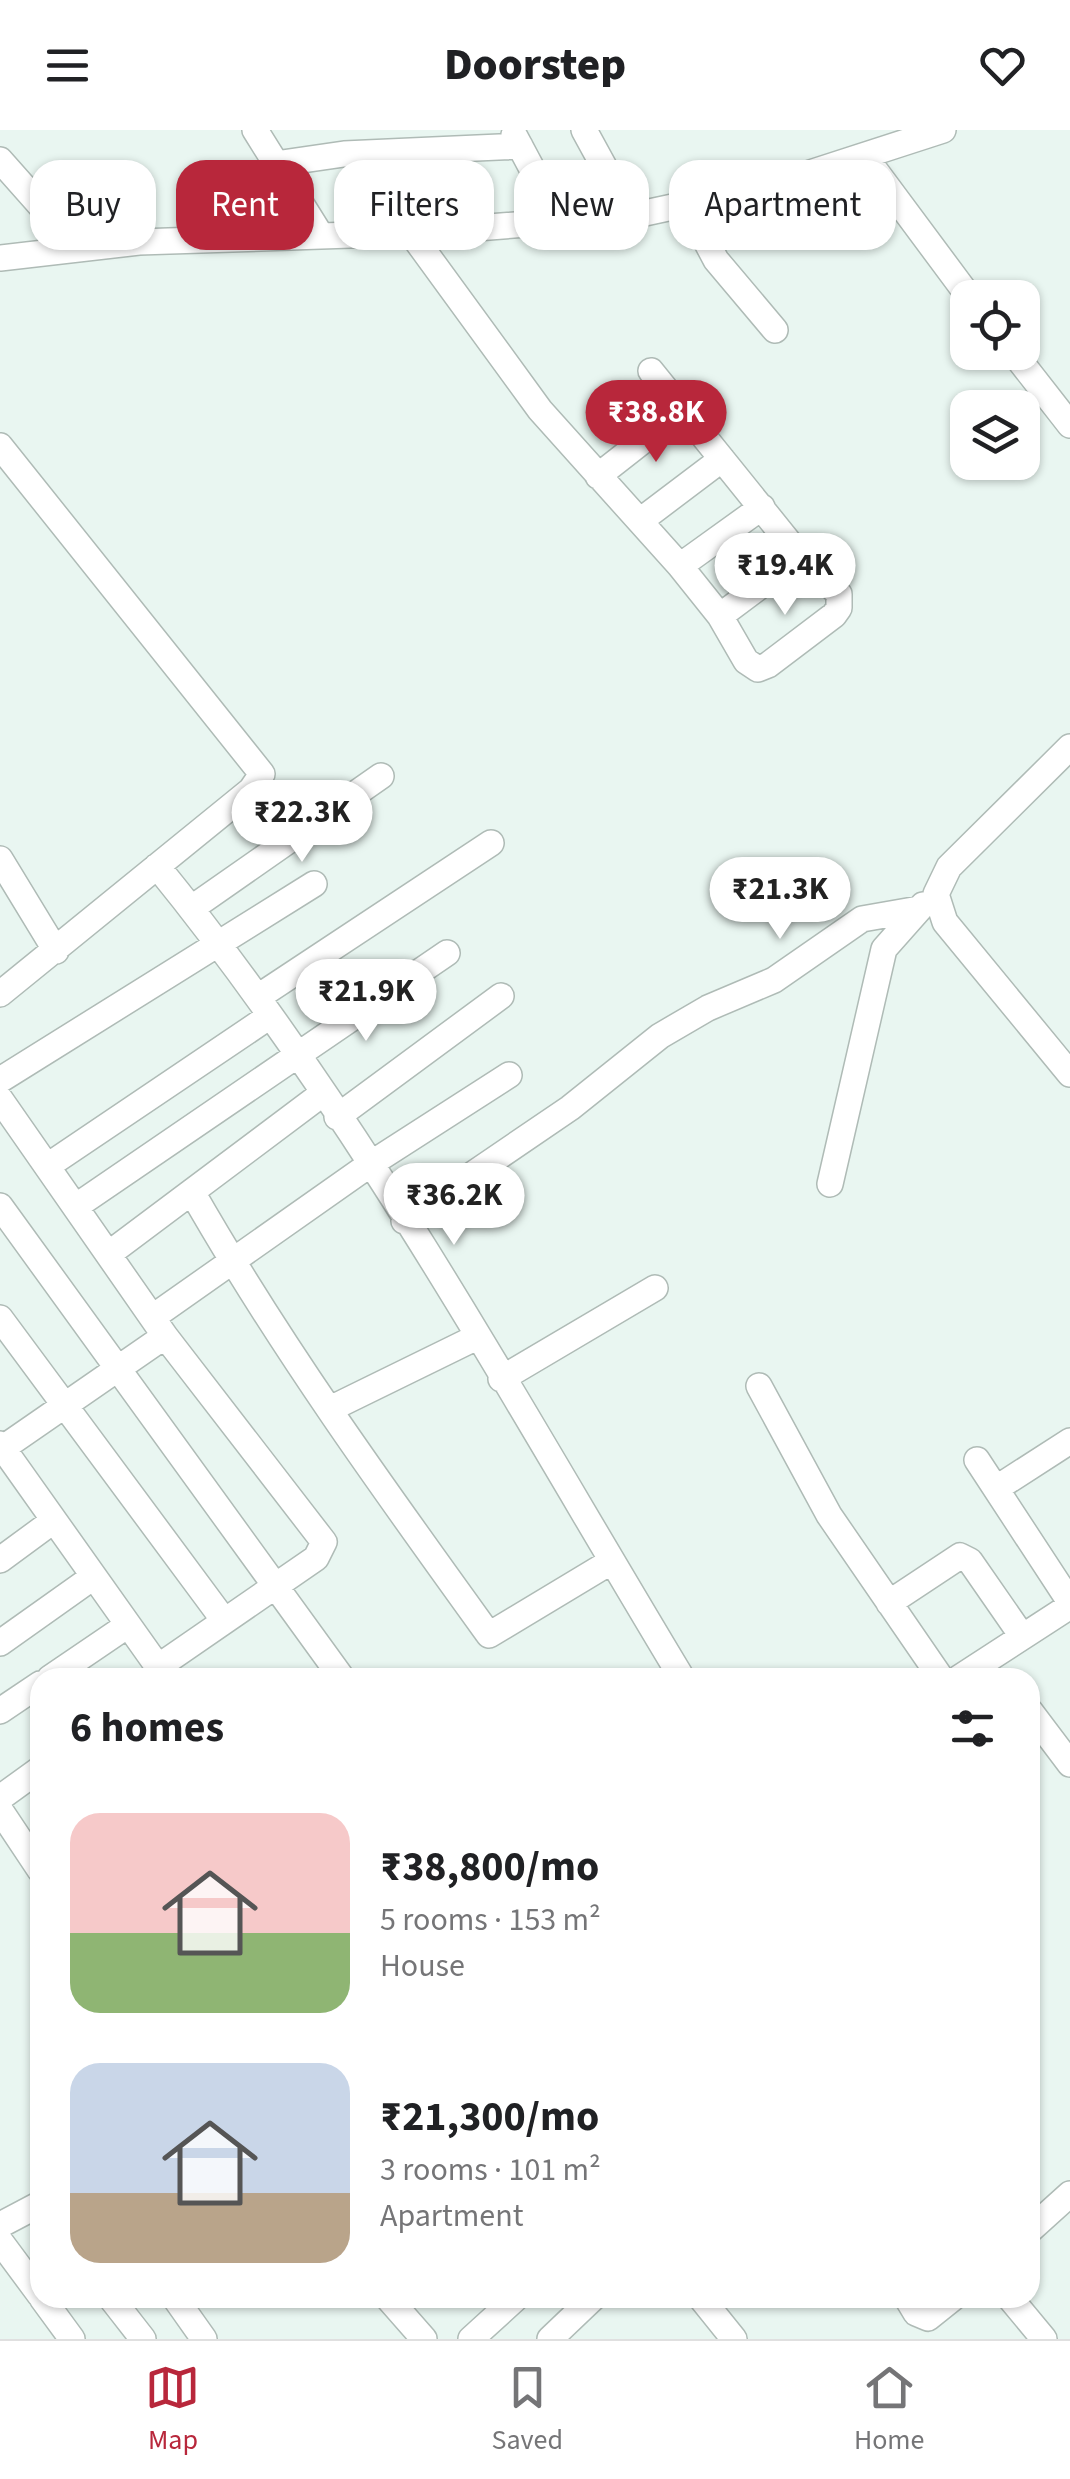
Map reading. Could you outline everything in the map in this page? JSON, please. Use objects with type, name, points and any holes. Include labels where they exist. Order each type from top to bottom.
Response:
[{"type":"street","points":[[255,130],[273,160]]},
{"type":"street","points":[[584,130],[600,160]]},
{"type":"street","points":[[859,160],[943,130]]},
{"type":"street","points":[[303,160],[516,138]]},
{"type":"street","points":[[866,158],[957,280]]},
{"type":"street","points":[[0,160],[30,193]]},
{"type":"street","points":[[314,225],[320,234]]},
{"type":"street","points":[[156,244],[334,234]]},
{"type":"street","points":[[0,258],[71,250]]},
{"type":"street","points":[[424,250],[540,410],[680,566],[720,616],[751,666],[768,665],[839,608],[839,594],[800,556],[651,371]]},
{"type":"street","points":[[711,250],[775,330]]},
{"type":"street","points":[[1027,370],[1070,425]]},
{"type":"street","points":[[598,476],[681,412]]},
{"type":"street","points":[[0,446],[262,774],[252,790],[56,951],[1,990]]},
{"type":"street","points":[[640,521],[722,459]]},
{"type":"street","points":[[680,566],[762,507]]},
{"type":"street","points":[[720,616],[800,556]]},
{"type":"street","points":[[830,1184],[884,949],[927,902],[949,867],[1070,746]]},
{"type":"street","points":[[192,908],[380,776]]},
{"type":"street","points":[[49,1165],[491,843]]},
{"type":"street","points":[[0,860],[56,951]]},
{"type":"street","points":[[156,866],[264,1006],[369,1165],[676,1668]]},
{"type":"street","points":[[0,1080],[130,995],[314,884]]},
{"type":"street","points":[[927,902],[1070,1074]]},
{"type":"street","points":[[404,1221],[570,1108],[660,1036],[708,1008],[774,980],[862,919],[927,902]]},
{"type":"street","points":[[78,1205],[298,1059],[447,954]]},
{"type":"street","points":[[337,1117],[501,996]]},
{"type":"street","points":[[159,1668],[54,1521],[9,1477],[2,1446],[120,1368],[232,1262],[369,1165],[509,1075]]},
{"type":"street","points":[[110,1254],[322,1094]]},
{"type":"street","points":[[3,1112],[49,1165],[159,1327],[324,1542],[322,1553],[222,1620],[167,1668]]},
{"type":"street","points":[[192,1192],[232,1262],[330,1409],[489,1635],[612,1561]]},
{"type":"street","points":[[0,1206],[335,1668]]},
{"type":"street","points":[[501,1379],[654,1288]]},
{"type":"street","points":[[0,1318],[222,1620]]},
{"type":"street","points":[[330,1409],[477,1337]]},
{"type":"street","points":[[759,1386],[829,1515],[934,1668]]},
{"type":"street","points":[[996,1488],[1070,1441]]},
{"type":"street","points":[[977,1460],[1070,1604],[1022,1636],[998,1668]]},
{"type":"street","points":[[0,1560],[54,1521]]},
{"type":"street","points":[[889,1603],[960,1556],[970,1561],[1022,1636]]},
{"type":"street","points":[[0,1643],[93,1578]]},
{"type":"street","points":[[65,1668],[128,1625]]},
{"type":"street","points":[[0,1711],[30,1691]]},
{"type":"street","points":[[1040,1724],[1070,1764]]},
{"type":"street","points":[[0,1798],[30,1777]]},
{"type":"street","points":[[0,1810],[30,1852]]},
{"type":"street","points":[[1040,2221],[1070,2194]]},
{"type":"street","points":[[0,2225],[30,2209]]},
{"type":"street","points":[[0,2242],[30,2282]]},
{"type":"street","points":[[50,2308],[72,2339]]},
{"type":"street","points":[[119,2308],[143,2339]]},
{"type":"street","points":[[182,2308],[204,2339]]},
{"type":"street","points":[[395,2308],[414,2336]]},
{"type":"street","points":[[471,2339],[505,2308]]},
{"type":"street","points":[[550,2339],[583,2308]]},
{"type":"street","points":[[710,2308],[734,2339]]},
{"type":"street","points":[[913,2308],[928,2318],[941,2308]]},
{"type":"street","points":[[1018,2308],[1044,2339]]}]
